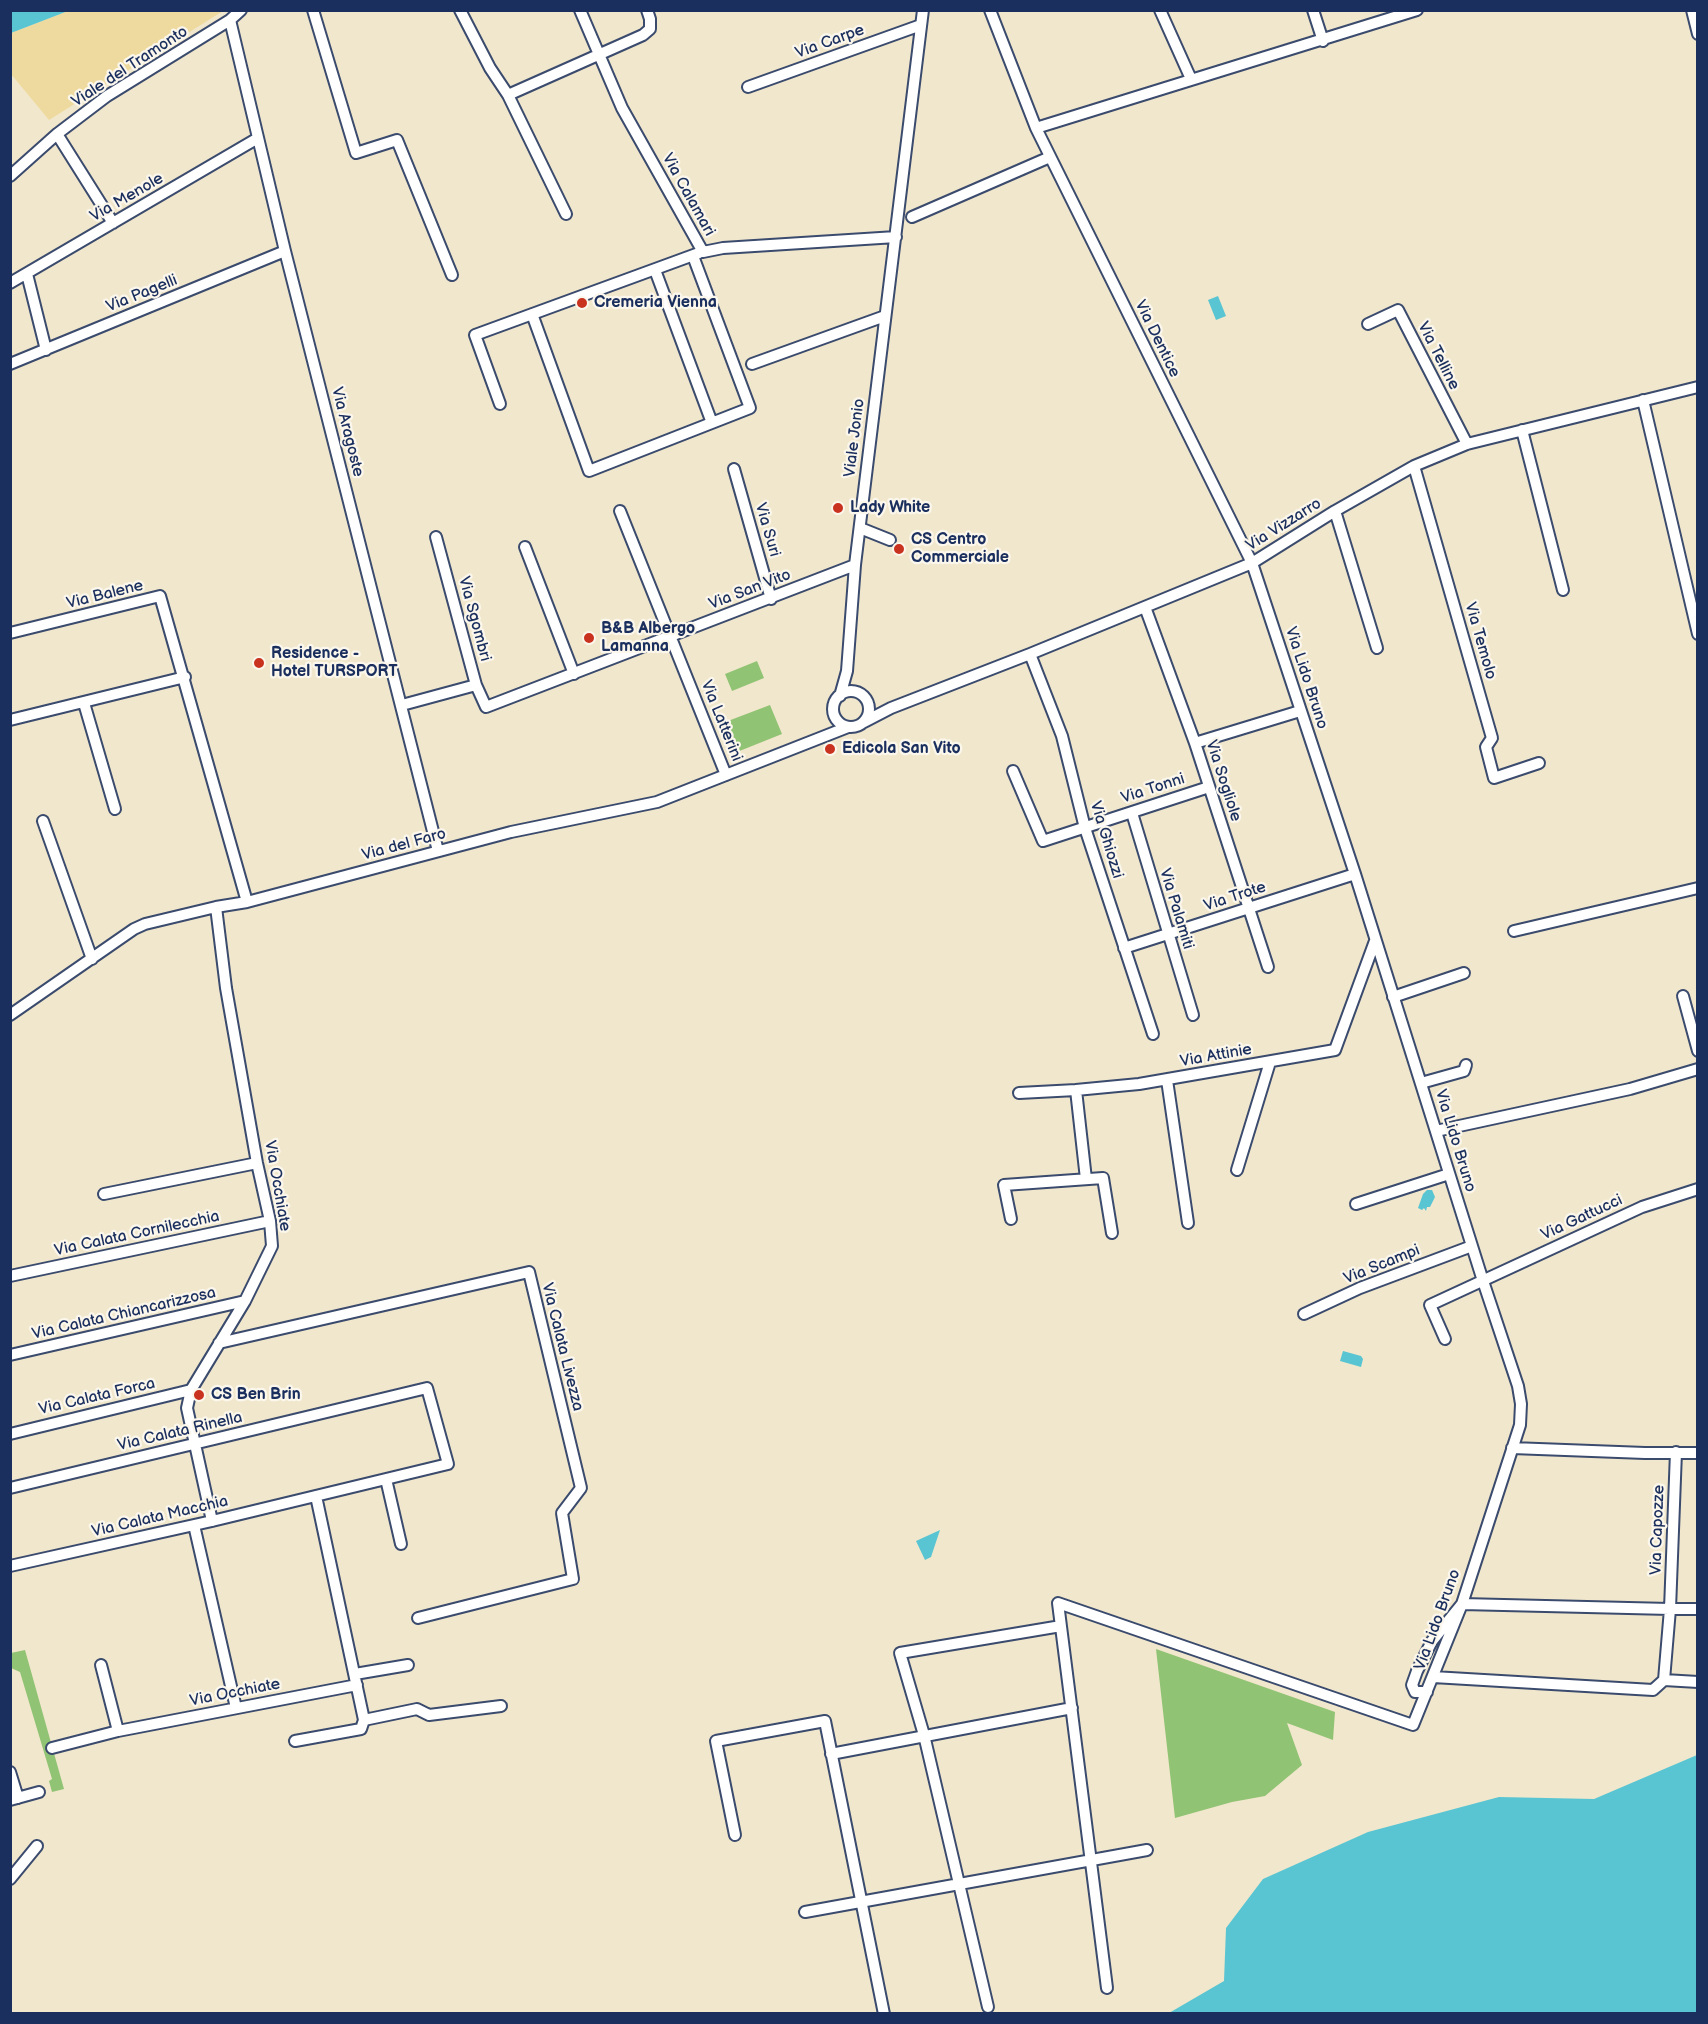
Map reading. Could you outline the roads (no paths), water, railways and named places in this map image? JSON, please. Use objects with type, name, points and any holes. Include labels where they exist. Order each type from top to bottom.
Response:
[{"type":"street","name":"Viale del Tramonto","points":[[10,176],[57,134],[107,96],[230,20],[242,10]]},
{"type":"street","points":[[313,10],[356,153],[397,140],[452,275]]},
{"type":"street","points":[[460,10],[490,68],[508,95],[566,214]]},
{"type":"street","name":"Via Calamari","points":[[580,10],[622,108],[698,254],[723,248],[896,237]]},
{"type":"street","points":[[508,95],[597,54],[643,36],[650,29],[647,10]]},
{"type":"street","name":"Via Dentice","points":[[990,10],[1036,128],[1252,563]]},
{"type":"street","points":[[1160,10],[1191,79]]},
{"type":"street","points":[[1313,10],[1323,41]]},
{"type":"street","points":[[1036,128],[1191,79],[1323,41],[1417,10]]},
{"type":"street","points":[[1692,10],[1698,34]]},
{"type":"street","name":"Via Carpe","points":[[748,87],[924,15]]},
{"type":"street","name":"Viale Jonio","points":[[840,696],[847,671],[855,566],[924,15]]},
{"type":"street","name":"Via Aragoste","points":[[230,20],[285,251],[438,851]]},
{"type":"street","points":[[57,134],[113,223]]},
{"type":"street","name":"Via Menole","points":[[10,283],[258,138]]},
{"type":"street","points":[[912,217],[1050,157]]},
{"type":"street","name":"Via Pagelli","points":[[10,364],[285,251]]},
{"type":"street","points":[[500,404],[475,334],[698,254],[750,408],[589,471],[532,314]]},
{"type":"street","points":[[656,270],[712,423]]},
{"type":"street","points":[[27,274],[46,350]]},
{"type":"street","name":"Via Telline","points":[[1368,324],[1398,310],[1467,444]]},
{"type":"street","points":[[752,364],[885,316]]},
{"type":"street","name":"Via Vizzarro","points":[[848,727],[854,727],[891,708],[1252,563],[1335,511],[1414,466],[1467,444],[1698,387]]},
{"type":"street","points":[[1643,400],[1698,634]]},
{"type":"street","points":[[1522,429],[1563,590]]},
{"type":"street","name":"Via Temolo","points":[[1414,466],[1492,738],[1486,747],[1494,778],[1539,763]]},
{"type":"street","name":"Via Suri","points":[[734,469],[771,599]]},
{"type":"street","name":"Via Latterini","points":[[620,511],[726,775]]},
{"type":"street","points":[[1335,511],[1377,648]]},
{"type":"street","points":[[860,528],[890,540]]},
{"type":"street","name":"Via Sgombri","points":[[436,537],[476,685],[486,707]]},
{"type":"street","points":[[525,547],[574,674]]},
{"type":"street","name":"Via Lido Bruno","points":[[1061,1626],[1058,1603],[1413,1725],[1462,1604],[1520,1425],[1521,1404],[1518,1386],[1355,874],[1252,563]]},
{"type":"street","name":"Via San Vito","points":[[486,707],[855,566]]},
{"type":"street","name":"Via Balene","points":[[10,633],[160,596],[185,677],[247,902]]},
{"type":"street","name":"Via Sogliole","points":[[1145,607],[1195,743],[1268,967]]},
{"type":"street","name":"Via Ghiozzi","points":[[1030,654],[1062,736],[1085,828],[1153,1034]]},
{"type":"street","name":"Viale Jonio","points":[[847,671],[857,692]]},
{"type":"street","points":[[10,720],[185,677]]},
{"type":"street","points":[[402,705],[476,685]]},
{"type":"street","points":[[848,727],[838,721],[834,704],[840,696],[847,692],[857,692],[864,696],[869,705],[869,712],[864,722]]},
{"type":"street","points":[[84,703],[115,809]]},
{"type":"street","name":"Via Vizzarro","points":[[869,705],[891,708]]},
{"type":"street","points":[[1195,743],[1300,711]]},
{"type":"street","points":[[822,736],[835,716]]},
{"type":"street","name":"Via del Faro","points":[[10,1015],[134,929],[145,924],[247,902],[511,832],[657,802],[848,727]]},
{"type":"street","name":"Via Tonni","points":[[1013,771],[1042,841],[1209,787]]},
{"type":"street","name":"Via Palamiti","points":[[1132,813],[1193,1015]]},
{"type":"street","points":[[44,821],[92,959]]},
{"type":"street","name":"Via Trote","points":[[1124,948],[1355,874]]},
{"type":"street","points":[[1514,931],[1698,888]]},
{"type":"street","name":"Via Occhiate","points":[[212,1521],[187,1408],[191,1390],[245,1301],[272,1246],[270,1221],[225,988],[216,907]]},
{"type":"street","name":"Via Attinie","points":[[1019,1093],[1139,1084],[1335,1050],[1375,941]]},
{"type":"street","points":[[1393,998],[1464,973]]},
{"type":"street","points":[[1683,996],[1698,1051]]},
{"type":"street","points":[[1236,1170],[1270,1062]]},
{"type":"street","points":[[1420,1083],[1464,1071],[1466,1065]]},
{"type":"street","points":[[1436,1131],[1630,1089],[1698,1070]]},
{"type":"street","points":[[1167,1080],[1188,1223]]},
{"type":"street","points":[[1076,1090],[1086,1179]]},
{"type":"street","points":[[104,1194],[257,1163]]},
{"type":"street","points":[[1356,1204],[1449,1174]]},
{"type":"street","points":[[1011,1219],[1004,1185],[1104,1178],[1113,1233]]},
{"type":"street","name":"Via Gattucci","points":[[1445,1339],[1430,1305],[1642,1207],[1698,1189]]},
{"type":"street","name":"Via Calata Cornilecchia","points":[[10,1276],[270,1221]]},
{"type":"street","name":"Via Scampi","points":[[1304,1314],[1360,1288],[1472,1246]]},
{"type":"street","name":"Via Calata Livezza","points":[[219,1343],[529,1272],[581,1488],[562,1512],[573,1579],[418,1618]]},
{"type":"street","name":"Via Calata Chiancarizzosa","points":[[10,1355],[245,1301]]},
{"type":"street","name":"Via Calata Rinella","points":[[10,1488],[427,1388]]},
{"type":"street","name":"Via Calata Macchia","points":[[10,1566],[212,1521],[448,1464],[427,1388]]},
{"type":"street","name":"Via Calata Forca","points":[[10,1434],[191,1390]]},
{"type":"street","points":[[1512,1448],[1698,1453]]},
{"type":"street","name":"Via Capozze","points":[[1664,1680],[1670,1609],[1676,1452]]},
{"type":"street","points":[[386,1479],[401,1544]]},
{"type":"street","points":[[295,1741],[361,1728],[364,1720],[316,1496]]},
{"type":"street","points":[[194,1525],[236,1708]]},
{"type":"street","points":[[1427,1692],[1415,1692],[1412,1685],[1417,1671],[1432,1641],[1462,1604],[1698,1609]]},
{"type":"street","points":[[988,2007],[924,1735],[900,1653],[1061,1626],[1107,1988]]},
{"type":"street","points":[[101,1665],[118,1731]]},
{"type":"street","points":[[356,1679],[408,1665]]},
{"type":"street","points":[[1433,1677],[1653,1690],[1664,1680],[1698,1682]]},
{"type":"street","name":"Via Occhiate","points":[[52,1748],[118,1731],[236,1708],[356,1679]]},
{"type":"street","points":[[364,1720],[417,1709],[429,1715],[501,1706]]},
{"type":"street","points":[[831,1754],[1072,1708]]},
{"type":"street","points":[[735,1835],[716,1741],[825,1721],[884,2013]]},
{"type":"street","points":[[10,1772],[14,1799],[39,1792]]},
{"type":"street","points":[[10,1879],[37,1846]]},
{"type":"street","points":[[805,1912],[1148,1850]]},
{"type":"water","points":[[11,10],[68,10],[68,11],[11,33]]},
{"type":"water","points":[[1218,296],[1226,316],[1216,320],[1208,300]]},
{"type":"water","points":[[1427,1190],[1432,1190],[1435,1197],[1426,1211],[1424,1208],[1422,1210],[1418,1208]]},
{"type":"water","points":[[1343,1351],[1361,1356],[1363,1359],[1361,1367],[1340,1361]]},
{"type":"water","points":[[940,1530],[931,1557],[925,1560],[916,1541]]},
{"type":"water","points":[[1697,1755],[1697,2013],[1169,2013],[1224,1981],[1226,1928],[1263,1879],[1368,1832],[1499,1797],[1594,1799]]},
{"type":"place","name":"Cremeria Vienna","points":[[582,303]]},
{"type":"place","name":"Lady White","points":[[838,508]]},
{"type":"place","name":"CS Centro Commerciale","points":[[899,549]]},
{"type":"place","name":"B&B Albergo Lamanna","points":[[589,638]]},
{"type":"place","name":"Residence - Hotel TURSPORT","points":[[259,663]]},
{"type":"place","name":"Edicola San Vito","points":[[830,749]]},
{"type":"place","name":"CS Ben Brin","points":[[199,1395]]}]
